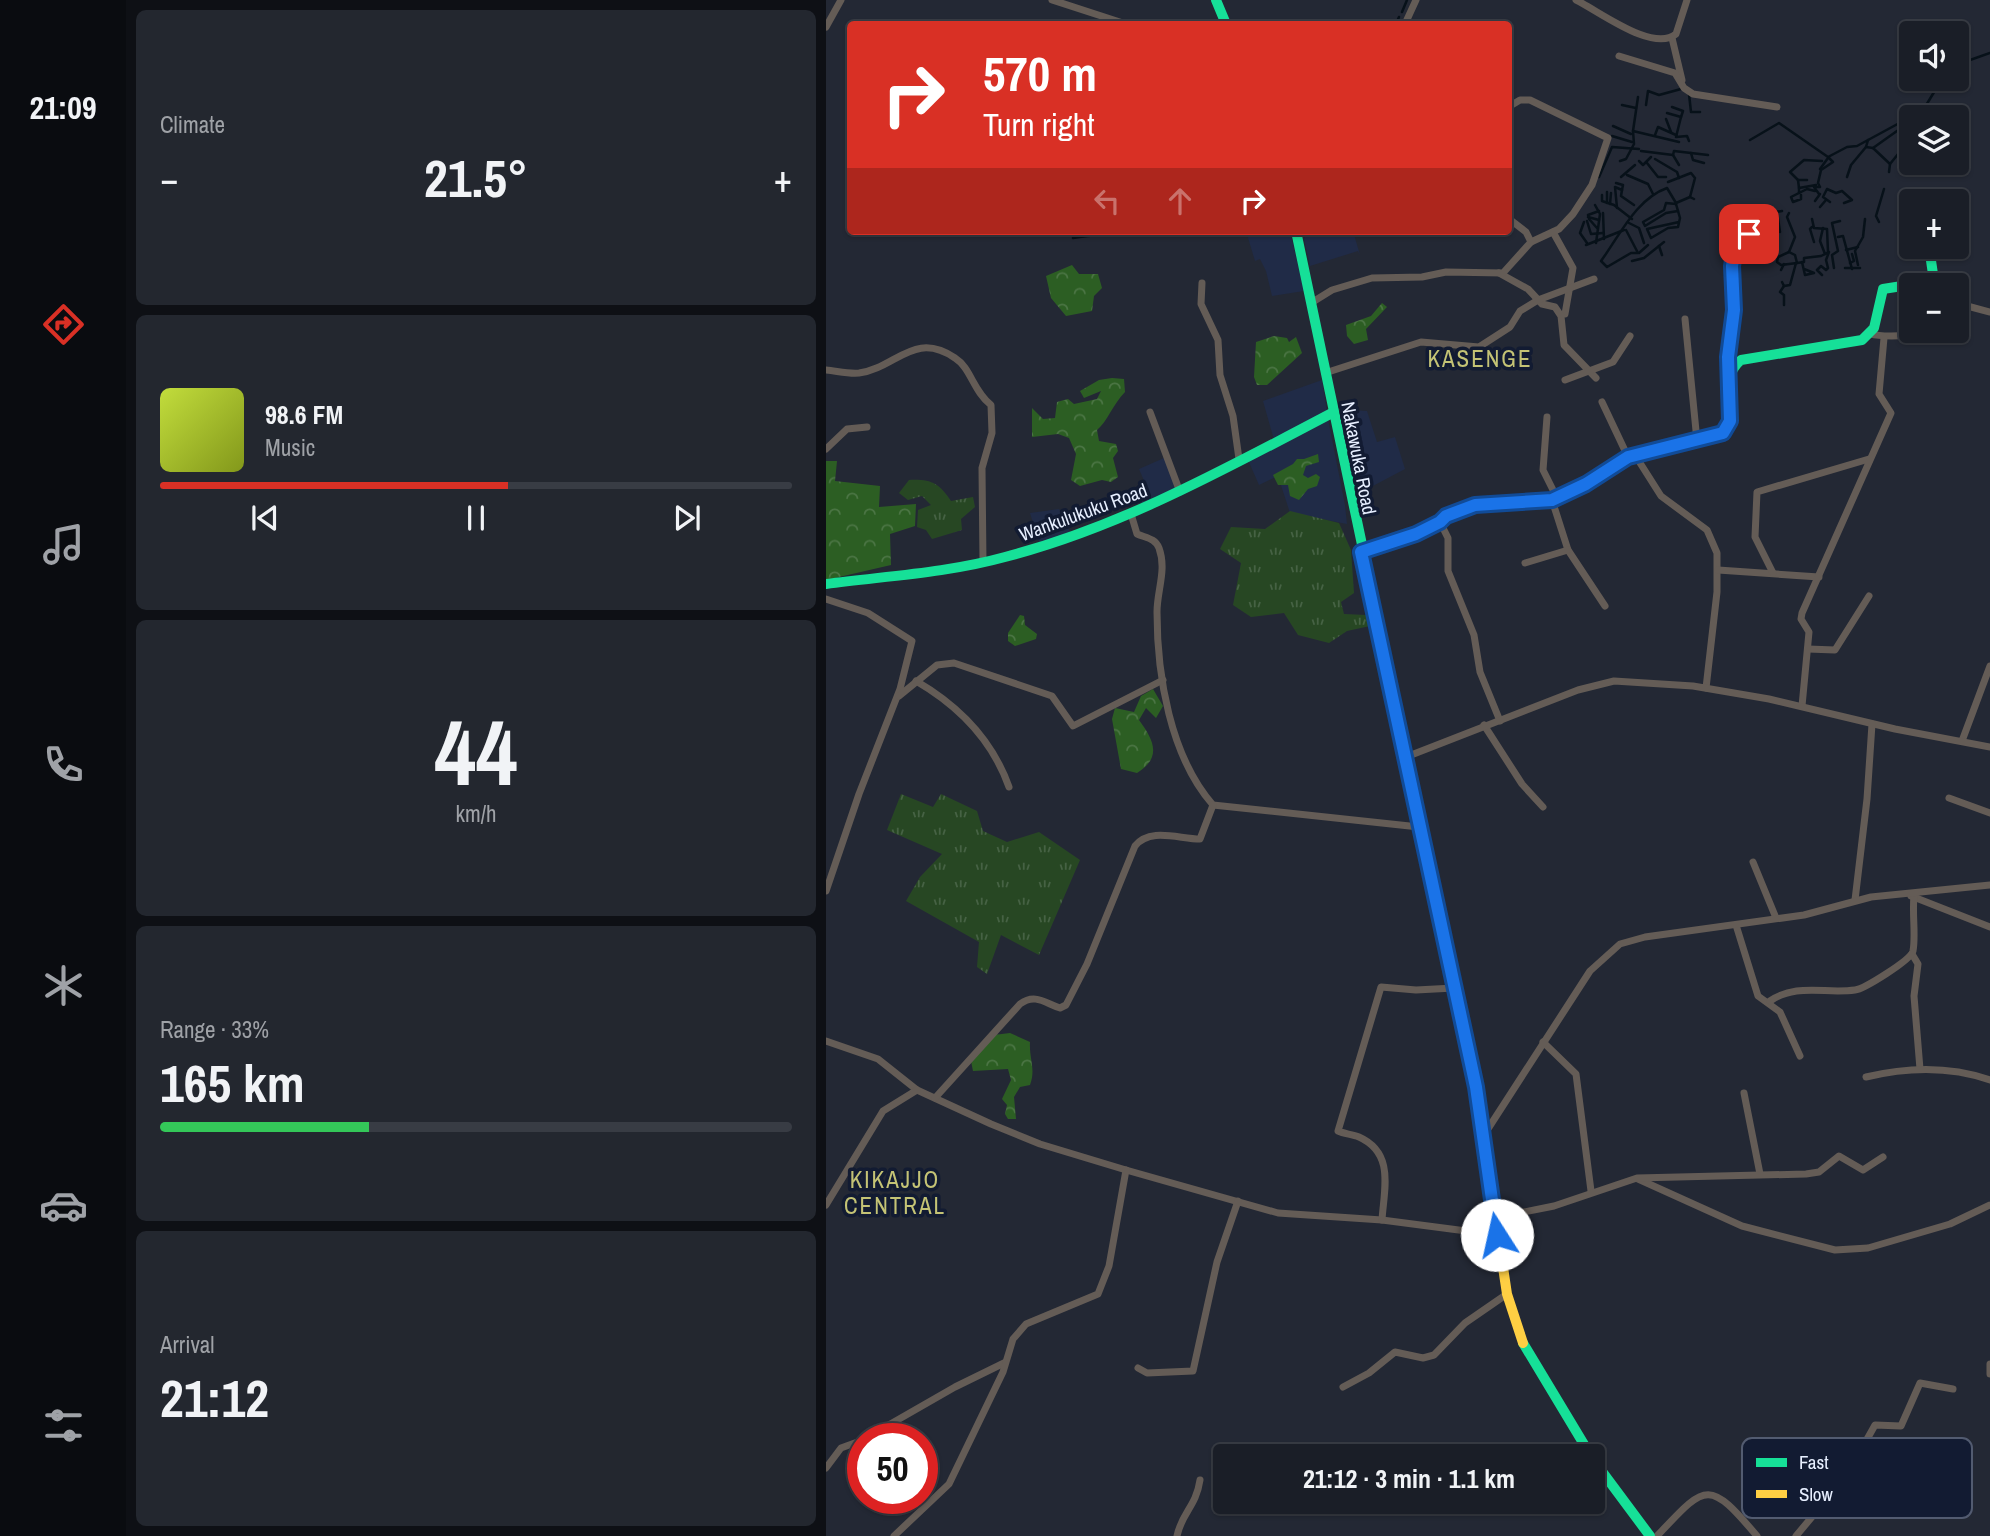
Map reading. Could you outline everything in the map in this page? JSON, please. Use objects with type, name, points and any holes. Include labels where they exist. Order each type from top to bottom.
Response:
[{"type":"main road","points":[[1216,0],[1225,21]]},
{"type":"main road","name":"Nakawuka Road","points":[[1299,235],[1332,413],[1483,1135],[1507,1294],[1522,1341],[1534,1366],[1584,1444]]},
{"type":"main road","points":[[1361,552],[1440,522],[1446,516],[1475,505],[1554,499],[1631,456],[1712,438],[1727,428],[1730,412],[1728,372],[1741,360],[1850,344],[1871,334],[1877,321],[1878,297],[1883,289],[1934,281],[1931,259]]},
{"type":"main road","name":"Wankulukuku Road","points":[[826,584],[983,562],[1037,548],[1131,514],[1180,492],[1332,413]]},
{"type":"main road","name":"Nakawuka Road","points":[[1605,1475],[1650,1536]]},
{"type":"street","points":[[826,27],[841,0]]},
{"type":"street","points":[[1052,0],[1115,21]]},
{"type":"street","points":[[1406,21],[1416,0]]},
{"type":"street","points":[[1576,0],[1647,37],[1664,40],[1672,38],[1679,30],[1687,0]]},
{"type":"street","points":[[1672,38],[1684,88]]},
{"type":"street","points":[[1619,56],[1675,73],[1684,88],[1693,94],[1777,107]]},
{"type":"street","points":[[1311,303],[1332,290],[1372,278],[1422,277],[1446,272],[1498,273],[1510,268],[1531,242],[1566,223],[1586,196],[1608,138],[1530,100],[1520,100],[1512,105]]},
{"type":"street","points":[[1512,221],[1525,232],[1531,242]]},
{"type":"street","points":[[1553,232],[1573,268],[1564,314]]},
{"type":"street","points":[[1728,372],[1734,310],[1732,250],[1737,238],[1749,234]]},
{"type":"street","points":[[1498,273],[1528,289],[1538,300],[1555,307],[1561,316],[1564,345],[1596,378]]},
{"type":"street","points":[[1325,373],[1421,342],[1479,347],[1510,327],[1520,311],[1538,300],[1594,279]]},
{"type":"street","points":[[1202,283],[1201,304],[1216,335],[1220,375],[1233,416],[1239,459]]},
{"type":"street","points":[[1969,307],[1990,313]]},
{"type":"street","points":[[1685,319],[1698,440]]},
{"type":"street","points":[[1871,334],[1884,338],[1899,335]]},
{"type":"street","points":[[1564,380],[1613,362],[1630,336]]},
{"type":"street","points":[[1802,706],[1809,632],[1801,619],[1802,613],[1891,413],[1879,394],[1884,338]]},
{"type":"street","points":[[826,370],[859,373],[905,351],[926,347],[956,358],[963,365],[976,391],[991,405],[992,433],[982,468],[983,562]]},
{"type":"street","points":[[1602,401],[1631,456],[1661,496],[1707,530],[1717,553],[1718,570],[1706,688]]},
{"type":"street","points":[[1150,412],[1180,492]]},
{"type":"street","points":[[1547,417],[1543,470],[1568,550],[1605,606]]},
{"type":"street","points":[[826,449],[847,429],[867,427]]},
{"type":"street","points":[[1773,573],[1755,537],[1757,492],[1869,459]]},
{"type":"street","points":[[1131,514],[1137,534],[1154,541],[1159,549],[1162,579],[1157,613],[1163,680],[1188,769],[1213,805],[1419,827]]},
{"type":"street","points":[[1440,522],[1448,538],[1448,571],[1474,635],[1483,681],[1500,721]]},
{"type":"street","points":[[1525,564],[1568,550]]},
{"type":"street","points":[[1718,570],[1819,577]]},
{"type":"street","points":[[1808,649],[1835,650],[1869,596]]},
{"type":"street","points":[[826,599],[868,613],[912,641],[897,699],[863,781],[826,891]]},
{"type":"street","points":[[897,699],[937,665],[954,663],[1052,696],[1073,726],[1163,680]]},
{"type":"street","points":[[1962,741],[1990,666]]},
{"type":"street","points":[[916,681],[964,714],[996,758],[1009,787]]},
{"type":"street","points":[[1406,757],[1578,690],[1614,681],[1706,688],[1990,747]]},
{"type":"street","points":[[1854,900],[1868,788],[1872,724]]},
{"type":"street","points":[[1484,725],[1522,784],[1543,807]]},
{"type":"street","points":[[1949,798],[1990,813]]},
{"type":"street","points":[[935,1098],[1027,999],[1039,999],[1060,1008],[1066,1005],[1087,964],[1135,846],[1140,840],[1157,835],[1200,839],[1213,805]]},
{"type":"street","points":[[1753,862],[1776,918]]},
{"type":"street","points":[[1483,1135],[1590,971],[1620,944],[1645,937],[1804,915],[1854,900],[1910,896],[1990,885]]},
{"type":"street","points":[[1910,896],[1990,927]]},
{"type":"street","points":[[1910,896],[1912,954],[1918,964],[1914,996],[1920,1069]]},
{"type":"street","points":[[1736,925],[1758,996],[1765,1002],[1805,989],[1859,990],[1912,954]]},
{"type":"street","points":[[1382,1220],[1386,1169],[1382,1156],[1359,1137],[1338,1131],[1368,1033],[1377,993],[1381,987],[1416,990],[1454,988]]},
{"type":"street","points":[[1770,1001],[1783,1017],[1800,1056]]},
{"type":"street","points":[[826,1041],[878,1059],[917,1090],[1040,1144],[1126,1170],[1299,1216],[1382,1220],[1497,1235]]},
{"type":"street","points":[[1543,1042],[1576,1074],[1591,1191]]},
{"type":"street","points":[[1867,1077],[1920,1069],[1959,1070],[1990,1080]]},
{"type":"street","points":[[826,1205],[883,1111],[917,1090]]},
{"type":"street","points":[[1744,1093],[1760,1174]]},
{"type":"street","points":[[1494,1218],[1554,1206],[1591,1191],[1637,1178],[1819,1171],[1839,1156],[1863,1170],[1883,1157]]},
{"type":"street","points":[[894,1536],[949,1484],[1003,1373],[1004,1363],[1017,1331],[1026,1324],[1098,1294],[1109,1266],[1126,1170]]},
{"type":"street","points":[[1637,1178],[1742,1226],[1835,1250],[1868,1248],[1950,1224],[1990,1205]]},
{"type":"street","points":[[1138,1368],[1147,1373],[1193,1371],[1217,1262],[1238,1201]]},
{"type":"street","points":[[1343,1387],[1369,1373],[1395,1352],[1423,1358],[1434,1355],[1465,1323],[1507,1294]]},
{"type":"street","points":[[891,1423],[1004,1363]]},
{"type":"street","points":[[1990,1364],[1990,1374]]},
{"type":"street","points":[[1868,1438],[1875,1425],[1901,1426],[1920,1383],[1953,1389]]},
{"type":"street","points":[[826,1468],[841,1448],[847,1446]]},
{"type":"street","points":[[1177,1536],[1180,1524],[1197,1499],[1200,1480]]},
{"type":"street","points":[[1657,1536],[1692,1499],[1704,1494],[1727,1500],[1757,1536]]},
{"type":"street","points":[[1796,1536],[1811,1518]]},
{"type":"shaded area","points":[[1247,235],[1291,235],[1304,291],[1272,296],[1266,271],[1260,259],[1255,261]]},
{"type":"shaded area","points":[[1306,235],[1354,235],[1360,255],[1358,251],[1310,266]]},
{"type":"shaded area","points":[[1322,380],[1327,412],[1274,440],[1263,401]]},
{"type":"shaded area","points":[[1350,410],[1367,411],[1377,442],[1395,437],[1405,469],[1354,496],[1337,423]]},
{"type":"shaded area","points":[[1328,419],[1347,524],[1290,513],[1278,476],[1259,485],[1248,460]]},
{"type":"shaded area","points":[[1164,458],[1178,487],[1142,505],[1135,489],[1145,483],[1139,469]]},
{"type":"shaded area","points":[[1059,509],[1070,532],[1040,545],[1030,513]]},
{"type":"green space","points":[[1072,265],[1079,274],[1098,274],[1102,288],[1094,296],[1092,311],[1066,316],[1051,298],[1046,276]]},
{"type":"green space","points":[[1382,303],[1387,307],[1366,329],[1368,340],[1354,344],[1347,336],[1346,325],[1371,316]]},
{"type":"green space","points":[[1274,336],[1287,338],[1289,342],[1296,337],[1302,353],[1267,385],[1257,385],[1254,377],[1256,342]]},
{"type":"green space","points":[[1124,379],[1125,392],[1097,430],[1099,441],[1116,444],[1118,451],[1113,458],[1118,477],[1111,482],[1102,480],[1080,486],[1071,480],[1076,454],[1069,438],[1058,434],[1032,437],[1032,408],[1043,419],[1055,418],[1057,402],[1068,399],[1074,404],[1097,399],[1101,391],[1084,398],[1080,391],[1099,380]]},
{"type":"green space","points":[[1318,454],[1319,462],[1306,466],[1303,475],[1308,478],[1316,474],[1320,477],[1317,486],[1308,489],[1299,500],[1290,496],[1288,485],[1278,485],[1273,475],[1297,459]]},
{"type":"green space","points":[[826,461],[837,461],[835,481],[880,486],[879,507],[916,504],[915,526],[890,534],[891,565],[826,580]]},
{"type":"green space","points":[[909,480],[934,483],[951,501],[973,497],[975,507],[961,519],[962,530],[932,539],[926,530],[917,527],[918,510],[931,505],[922,496],[908,500],[899,493]]},
{"type":"green space","points":[[1290,511],[1339,523],[1351,550],[1354,593],[1341,602],[1344,614],[1366,615],[1370,626],[1347,631],[1329,643],[1298,635],[1284,613],[1251,617],[1233,605],[1241,563],[1220,549],[1231,527],[1265,529]]},
{"type":"green space","points":[[1020,615],[1024,616],[1025,625],[1037,634],[1036,639],[1015,646],[1008,641],[1008,633]]},
{"type":"green space","points":[[1153,689],[1163,706],[1156,718],[1146,708],[1139,720],[1151,741],[1153,754],[1145,767],[1137,773],[1121,769],[1112,719],[1115,708],[1134,712],[1141,696]]},
{"type":"green space","points":[[901,794],[933,807],[941,794],[977,811],[983,831],[1007,842],[1039,832],[1080,860],[1039,955],[1001,935],[987,974],[977,967],[979,942],[906,901],[920,877],[942,854],[887,830]]},
{"type":"green space","points":[[1010,1033],[1030,1042],[1032,1069],[1030,1085],[1020,1087],[1014,1097],[1016,1119],[1008,1119],[1005,1114],[1007,1105],[1002,1099],[1011,1080],[1008,1069],[973,1071],[971,1061],[994,1035]]},
{"type":"waterway","points":[[1402,12],[1407,0]]},
{"type":"waterway","points":[[1397,21],[1399,17]]},
{"type":"waterway","points":[[1969,60],[1990,53]]},
{"type":"waterway","points":[[1646,105],[1648,91],[1659,95],[1681,89]]},
{"type":"waterway","points":[[1750,140],[1779,123],[1828,157],[1847,147],[1857,146],[1916,114],[1925,107],[1935,91]]},
{"type":"waterway","points":[[1689,94],[1691,112],[1700,112]]},
{"type":"waterway","points":[[1633,131],[1638,97]]},
{"type":"waterway","points":[[1622,105],[1636,108]]},
{"type":"waterway","points":[[1672,107],[1683,111],[1681,117]]},
{"type":"waterway","points":[[1667,113],[1681,117],[1676,137],[1687,136],[1689,141]]},
{"type":"waterway","points":[[1666,119],[1671,132]]},
{"type":"waterway","points":[[1613,126],[1631,134]]},
{"type":"waterway","points":[[1655,135],[1658,127],[1676,135]]},
{"type":"waterway","points":[[1868,140],[1866,147],[1873,148],[1899,130]]},
{"type":"waterway","points":[[1620,161],[1626,159],[1634,144],[1633,131],[1679,142]]},
{"type":"waterway","points":[[1612,136],[1632,142]]},
{"type":"waterway","points":[[1599,177],[1612,147],[1639,149]]},
{"type":"waterway","points":[[1847,177],[1851,165],[1866,147]]},
{"type":"waterway","points":[[1873,148],[1890,164],[1889,172]]},
{"type":"waterway","points":[[1641,151],[1673,155],[1679,165]]},
{"type":"waterway","points":[[1673,155],[1674,151],[1691,153]]},
{"type":"waterway","points":[[1704,163],[1693,160],[1691,153],[1708,155]]},
{"type":"waterway","points":[[1890,164],[1899,153]]},
{"type":"waterway","points":[[1639,161],[1643,165],[1651,157]]},
{"type":"waterway","points":[[1820,169],[1828,158]]},
{"type":"waterway","points":[[1819,194],[1814,187],[1820,187],[1818,183],[1821,170],[1833,162],[1829,158]]},
{"type":"waterway","points":[[1655,159],[1677,172],[1679,178]]},
{"type":"waterway","points":[[1798,180],[1790,172],[1804,160],[1822,161]]},
{"type":"waterway","points":[[1647,163],[1658,177],[1666,177]]},
{"type":"waterway","points":[[1621,177],[1635,165]]},
{"type":"waterway","points":[[1668,182],[1691,173],[1695,178],[1690,197]]},
{"type":"waterway","points":[[1627,175],[1648,184],[1653,194]]},
{"type":"waterway","points":[[1799,188],[1798,180],[1807,180]]},
{"type":"waterway","points":[[1616,183],[1623,185],[1622,190]]},
{"type":"waterway","points":[[1799,193],[1799,188],[1816,185]]},
{"type":"waterway","points":[[1617,208],[1615,187],[1622,190],[1621,196],[1634,205]]},
{"type":"waterway","points":[[1601,261],[1638,209],[1656,193],[1667,188],[1676,203],[1690,197],[1694,199]]},
{"type":"waterway","points":[[1801,195],[1801,199],[1793,202],[1791,197],[1807,189],[1815,191]]},
{"type":"waterway","points":[[1830,202],[1823,197],[1827,189],[1836,193],[1842,191],[1852,200],[1844,203]]},
{"type":"waterway","points":[[1879,222],[1876,216],[1884,189]]},
{"type":"waterway","points":[[1607,192],[1607,203]]},
{"type":"waterway","points":[[1610,204],[1611,193]]},
{"type":"waterway","points":[[1815,201],[1820,194]]},
{"type":"waterway","points":[[1602,195],[1602,201],[1614,205],[1632,219]]},
{"type":"waterway","points":[[1820,207],[1826,200]]},
{"type":"waterway","points":[[1676,204],[1666,203],[1664,210],[1643,222],[1645,226],[1666,213],[1678,211]]},
{"type":"waterway","points":[[1676,204],[1680,218],[1678,227],[1668,228],[1651,238],[1647,229],[1679,222]]},
{"type":"waterway","points":[[1595,205],[1600,214],[1596,243]]},
{"type":"waterway","points":[[1588,215],[1599,211]]},
{"type":"waterway","points":[[1770,218],[1770,226],[1764,228],[1757,242],[1753,239],[1752,216],[1782,211]]},
{"type":"waterway","points":[[1777,212],[1780,232]]},
{"type":"waterway","points":[[1603,213],[1604,239]]},
{"type":"waterway","points":[[1789,213],[1787,217],[1795,237],[1789,252],[1778,257],[1777,262],[1781,265],[1797,263]]},
{"type":"waterway","points":[[1588,217],[1599,220]]},
{"type":"waterway","points":[[1754,225],[1764,217]]},
{"type":"waterway","points":[[1589,219],[1597,228]]},
{"type":"waterway","points":[[1812,219],[1814,228],[1827,229],[1828,252]]},
{"type":"waterway","points":[[1858,265],[1855,251],[1863,237],[1865,219]]},
{"type":"waterway","points":[[1587,221],[1591,234],[1603,233]]},
{"type":"waterway","points":[[1834,268],[1832,255],[1838,251],[1832,223],[1840,221]]},
{"type":"waterway","points":[[1584,222],[1580,233],[1587,243]]},
{"type":"waterway","points":[[1629,223],[1639,228],[1644,243]]},
{"type":"waterway","points":[[1812,227],[1810,229],[1814,242]]},
{"type":"waterway","points":[[1823,228],[1820,241],[1825,254]]},
{"type":"waterway","points":[[1586,245],[1624,230]]},
{"type":"waterway","points":[[1602,262],[1607,267],[1631,253],[1638,253],[1626,230]]},
{"type":"waterway","points":[[1073,238],[1103,235]]},
{"type":"waterway","points":[[1838,237],[1843,236],[1852,269]]},
{"type":"waterway","points":[[1632,261],[1644,258],[1664,242]]},
{"type":"waterway","points":[[1639,253],[1648,245]]},
{"type":"waterway","points":[[1659,246],[1662,255]]},
{"type":"waterway","points":[[1846,250],[1858,247]]},
{"type":"waterway","points":[[1789,252],[1795,255],[1797,263],[1804,262],[1804,258],[1829,252],[1826,260],[1828,268],[1826,270],[1821,266],[1817,270],[1822,275]]},
{"type":"waterway","points":[[1850,263],[1854,261],[1852,254]]},
{"type":"waterway","points":[[1802,262],[1805,275],[1814,273],[1804,269]]},
{"type":"waterway","points":[[1784,286],[1790,285],[1796,263]]},
{"type":"waterway","points":[[1781,270],[1784,264]]},
{"type":"waterway","points":[[1845,268],[1860,268]]},
{"type":"waterway","points":[[1782,282],[1784,286],[1780,292],[1784,295],[1784,305]]},
{"type":"traffic: fast","points":[[1216,0],[1225,21]]},
{"type":"traffic: fast","points":[[1297,235],[1437,901]]},
{"type":"traffic: fast","points":[[1361,552],[1416,534],[1440,522],[1445,516],[1475,505],[1552,500],[1586,484],[1628,457],[1723,433],[1727,424],[1730,376],[1741,360],[1862,340],[1874,328],[1883,289],[1934,281],[1931,259]]},
{"type":"traffic: fast","points":[[826,584],[961,567],[1005,557],[1090,530],[1173,494],[1332,413]]},
{"type":"traffic: fast","points":[[1523,1343],[1584,1444]]},
{"type":"traffic: fast","points":[[1605,1475],[1650,1536]]},
{"type":"traffic: slow","points":[[1437,901],[1476,1087],[1507,1294],[1523,1343]]},
{"type":"district","name":"KASENGE","points":[[1480,359]]},
{"type":"district","name":"KIKAJJO CENTRAL","points":[[895,1193]]},
{"type":"route","points":[[1497,1235],[1476,1087],[1361,552],[1416,534],[1458,510],[1475,505],[1552,500],[1586,484],[1628,457],[1712,438],[1723,433],[1730,421],[1728,357],[1734,310],[1732,250],[1737,238],[1749,234]]}]
